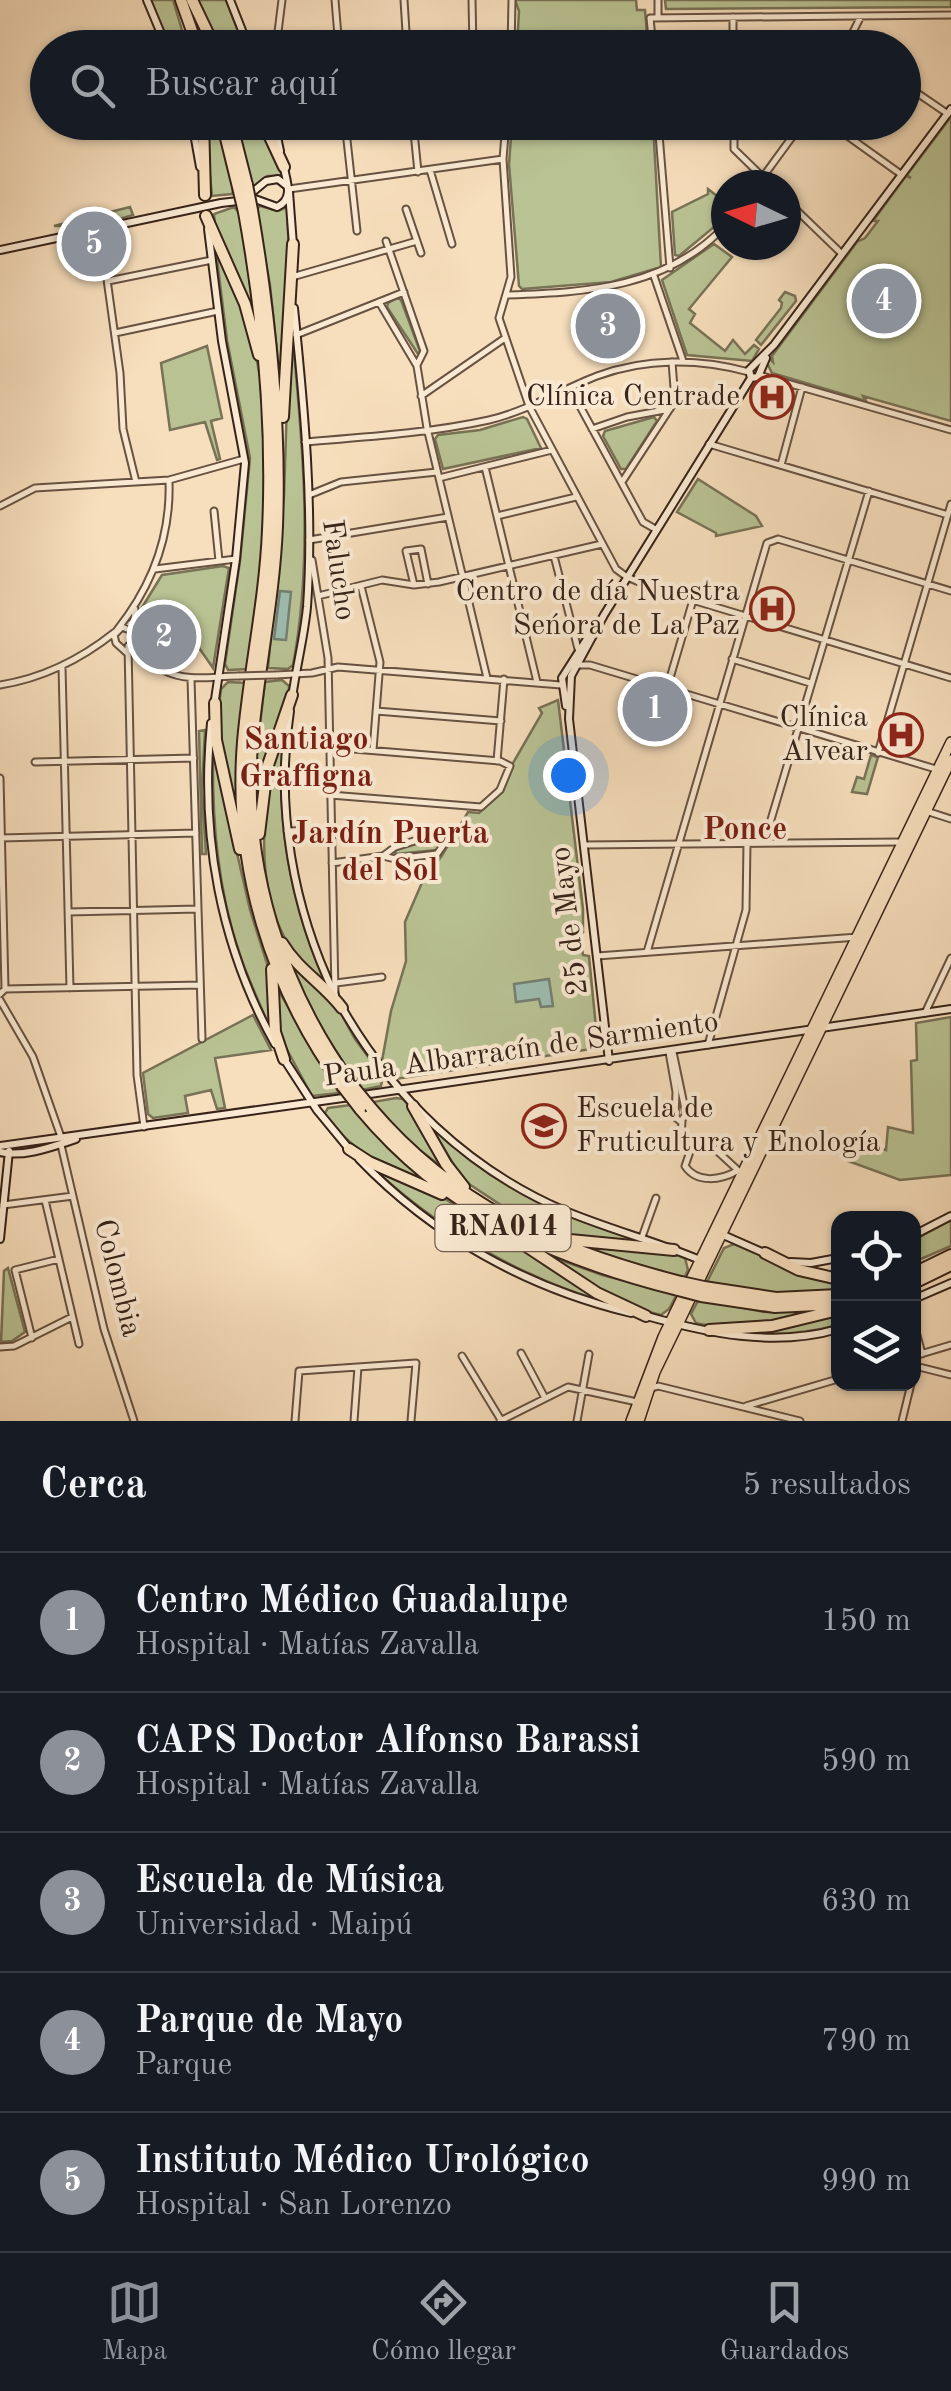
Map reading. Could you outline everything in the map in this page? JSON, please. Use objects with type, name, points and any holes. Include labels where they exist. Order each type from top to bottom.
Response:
[{"type":"highway","points":[[181,0],[190,30]]},
{"type":"highway","points":[[191,0],[204,30]]},
{"type":"highway","points":[[204,140],[206,206],[248,312],[268,403]]},
{"type":"highway","name":"RNA014","points":[[228,140],[242,186]]},
{"type":"highway","name":"RNA014","points":[[234,140],[274,370],[277,528],[270,620],[251,756],[252,826],[263,914],[298,996],[347,1086]]},
{"type":"highway","points":[[271,140],[284,167]]},
{"type":"highway","name":"RNA014","points":[[248,211],[268,403],[267,552],[242,776],[246,847],[268,943],[302,1024],[365,1109],[485,1214],[569,1258],[775,1307],[831,1307]]},
{"type":"highway","points":[[277,528],[292,244]]},
{"type":"highway","points":[[262,885],[262,794],[271,752],[292,695]]},
{"type":"highway","points":[[215,703],[217,747],[242,858],[263,914],[292,960],[342,1008]]},
{"type":"highway","points":[[268,943],[275,1032],[284,1059]]},
{"type":"highway","points":[[413,1106],[454,1176],[485,1214]]},
{"type":"highway","points":[[349,1149],[485,1214],[590,1289],[646,1316]]},
{"type":"highway","name":"RNA014","points":[[485,1214],[588,1256],[680,1286]]},
{"type":"highway","points":[[511,1222],[563,1238],[674,1250]]},
{"type":"highway","points":[[921,1263],[951,1252]]},
{"type":"highway","points":[[921,1276],[951,1252]]},
{"type":"highway","points":[[765,1253],[809,1273],[831,1277]]},
{"type":"highway","points":[[921,1278],[951,1265]]},
{"type":"highway","name":"RNA014","points":[[702,1292],[772,1298],[831,1295]]},
{"type":"highway","points":[[709,1330],[772,1326],[831,1309]]},
{"type":"main road","points":[[906,844],[926,811],[951,742]]},
{"type":"main road","points":[[635,1421],[638,1399],[743,1173],[942,770],[951,760]]},
{"type":"main road","points":[[635,1421],[653,1385],[675,1323]]},
{"type":"street","points":[[147,0],[160,30]]},
{"type":"street","points":[[230,0],[242,30]]},
{"type":"street","points":[[278,30],[282,0]]},
{"type":"street","points":[[334,0],[337,30]]},
{"type":"street","points":[[404,0],[406,30]]},
{"type":"street","points":[[472,0],[473,30]]},
{"type":"street","points":[[511,30],[512,0]]},
{"type":"street","points":[[654,30],[658,0]]},
{"type":"street","points":[[654,18],[951,15]]},
{"type":"street","points":[[854,30],[861,16]]},
{"type":"street","points":[[733,17],[733,30]]},
{"type":"street","points":[[921,95],[949,112]]},
{"type":"street","name":"25 de Mayo","points":[[610,1061],[562,682],[754,373],[949,112]]},
{"type":"street","points":[[195,140],[218,312],[245,459],[236,559],[209,752],[208,800],[216,878],[238,963],[261,1018],[312,1103],[349,1149],[402,1200],[472,1249],[562,1292],[675,1323],[788,1339],[831,1330]]},
{"type":"street","name":"Falucho","points":[[278,140],[288,189],[308,540],[327,669],[336,995]]},
{"type":"street","points":[[346,140],[357,231]]},
{"type":"street","points":[[415,140],[418,172]]},
{"type":"street","points":[[505,140],[512,278],[499,314],[505,338],[528,406],[616,569],[628,578],[693,600],[951,678]]},
{"type":"street","points":[[659,140],[670,268]]},
{"type":"street","points":[[734,140],[734,148],[756,170]]},
{"type":"street","points":[[768,170],[789,140]]},
{"type":"street","points":[[853,140],[902,175]]},
{"type":"street","points":[[222,203],[253,194],[274,178],[288,189],[504,160]]},
{"type":"street","points":[[430,170],[452,244]]},
{"type":"street","points":[[261,188],[264,203]]},
{"type":"street","points":[[0,250],[222,203],[252,199],[270,207],[280,206],[286,201],[288,189]]},
{"type":"street","points":[[406,208],[420,253]]},
{"type":"street","points":[[801,214],[842,254]]},
{"type":"street","points":[[100,229],[115,333],[123,429],[136,482]]},
{"type":"street","points":[[507,296],[606,289],[654,276],[711,239]]},
{"type":"street","points":[[386,241],[424,350],[417,366]]},
{"type":"street","points":[[292,277],[417,241]]},
{"type":"street","points":[[108,281],[212,260]]},
{"type":"street","points":[[654,276],[683,362]]},
{"type":"street","points":[[296,334],[404,292]]},
{"type":"street","points":[[379,302],[417,366],[427,428],[486,678]]},
{"type":"street","points":[[115,333],[218,312]]},
{"type":"street","points":[[422,396],[505,338]]},
{"type":"street","points":[[622,482],[675,401],[672,362]]},
{"type":"street","points":[[305,442],[490,420],[618,370],[672,362],[754,373],[951,430]]},
{"type":"street","points":[[570,388],[643,522],[656,530]]},
{"type":"street","points":[[780,465],[802,388]]},
{"type":"street","points":[[592,429],[670,409]]},
{"type":"street","points":[[710,444],[949,515]]},
{"type":"street","points":[[306,496],[341,482],[438,475],[552,450]]},
{"type":"street","points":[[0,506],[35,488],[168,480],[245,459]]},
{"type":"street","points":[[485,467],[537,682]]},
{"type":"street","points":[[0,684],[36,678],[62,667],[116,631],[155,569],[167,526],[168,480]]},
{"type":"street","points":[[770,843],[770,823],[869,491]]},
{"type":"street","points":[[496,516],[577,497]]},
{"type":"street","points":[[878,753],[951,504]]},
{"type":"street","points":[[214,511],[219,561]]},
{"type":"street","points":[[448,517],[308,540],[306,612],[286,756],[287,831],[319,958],[342,1008],[367,1048],[413,1106],[476,1159],[521,1188],[586,1219],[704,1262]]},
{"type":"street","points":[[647,952],[766,546],[772,539],[778,540],[951,591]]},
{"type":"street","points":[[318,596],[382,580],[428,584],[602,544]]},
{"type":"street","points":[[414,585],[406,551],[420,549],[428,584]]},
{"type":"street","points":[[554,556],[573,634],[590,665]]},
{"type":"street","points":[[155,569],[236,559]]},
{"type":"street","points":[[361,586],[379,670],[373,750]]},
{"type":"street","points":[[667,688],[693,600]]},
{"type":"street","points":[[136,604],[134,635],[128,648],[137,1075],[144,1127]]},
{"type":"street","points":[[116,631],[125,627],[134,635],[143,654]]},
{"type":"street","points":[[116,631],[119,646]]},
{"type":"street","points":[[99,645],[128,648],[143,654],[161,670],[192,678],[327,669],[562,682]]},
{"type":"street","name":"25 de Mayo","points":[[562,682],[578,665],[582,649]]},
{"type":"street","points":[[732,659],[811,683]]},
{"type":"street","points":[[578,665],[590,665],[942,770]]},
{"type":"street","points":[[62,667],[70,988]]},
{"type":"street","points":[[192,678],[202,1038]]},
{"type":"street","points":[[497,761],[504,680]]},
{"type":"street","points":[[376,711],[500,721]]},
{"type":"street","points":[[329,746],[497,761],[510,766],[500,790],[481,807],[330,795]]},
{"type":"street","points":[[35,762],[194,758]]},
{"type":"street","points":[[0,778],[2,994],[200,985]]},
{"type":"street","points":[[926,811],[951,818]]},
{"type":"street","points":[[287,831],[331,830]]},
{"type":"street","points":[[2,838],[196,833]]},
{"type":"street","points":[[332,863],[383,856],[410,842],[448,834],[437,854],[396,859],[383,856]]},
{"type":"street","points":[[707,1047],[746,910],[747,843]]},
{"type":"street","points":[[584,844],[906,844]]},
{"type":"street","points":[[68,912],[198,909]]},
{"type":"street","points":[[597,956],[860,938]]},
{"type":"street","points":[[319,958],[334,954]]},
{"type":"street","points":[[925,1013],[951,958]]},
{"type":"street","points":[[335,984],[382,977]]},
{"type":"street","name":"Colombia","points":[[2,994],[33,1057],[61,1141],[104,1329],[134,1421]]},
{"type":"street","name":"Paula Albarracín de Sarmiento","points":[[4,1149],[951,1009]]},
{"type":"street","points":[[671,1052],[675,1118],[681,1123],[682,1139],[693,1144],[706,1140],[743,1173]]},
{"type":"street","points":[[693,1144],[684,1166],[692,1175],[727,1177],[743,1173]]},
{"type":"street","points":[[0,1238],[4,1149]]},
{"type":"street","points":[[3,1205],[73,1196]]},
{"type":"street","points":[[642,1237],[656,1198]]},
{"type":"street","points":[[45,1200],[79,1344]]},
{"type":"street","points":[[921,1232],[951,1216]]},
{"type":"street","points":[[718,1232],[800,1264],[831,1259]]},
{"type":"street","points":[[32,1338],[15,1270],[59,1258]]},
{"type":"street","points":[[921,1297],[951,1283]]},
{"type":"street","points":[[0,1347],[32,1338],[72,1317]]},
{"type":"street","points":[[921,1354],[951,1345]]},
{"type":"street","points":[[521,1353],[544,1398]]},
{"type":"street","points":[[577,1421],[589,1354]]},
{"type":"street","points":[[462,1356],[500,1421],[566,1388],[638,1399],[653,1385],[798,1421]]},
{"type":"street","points":[[295,1421],[299,1371],[416,1363],[412,1421]]},
{"type":"street","points":[[354,1421],[358,1367]]},
{"type":"street","points":[[921,1370],[951,1375]]},
{"type":"street","points":[[744,1407],[831,1381]]},
{"type":"street","points":[[902,1421],[908,1391]]},
{"type":"green space","points":[[150,0],[173,0],[182,30],[163,30]]},
{"type":"green space","points":[[197,0],[226,0],[237,30],[212,30]]},
{"type":"green space","points":[[515,0],[636,0],[637,10],[645,10],[647,30],[518,30]]},
{"type":"green space","points":[[665,0],[951,0],[951,7],[666,9]]},
{"type":"green space","points":[[951,117],[951,421],[772,373],[767,363],[770,359],[773,362],[772,356],[857,242],[878,221],[873,221],[906,176],[911,178],[907,175]]},
{"type":"green space","points":[[207,140],[221,140],[234,188],[232,194],[212,196]]},
{"type":"green space","points":[[241,140],[270,140],[282,176],[267,176],[255,187]]},
{"type":"green space","points":[[511,140],[654,140],[661,267],[611,282],[522,289],[509,164]]},
{"type":"green space","points":[[708,189],[711,229],[679,256],[675,255],[672,212],[708,194]]},
{"type":"green space","points":[[260,206],[278,211],[287,207],[289,254],[281,391],[270,285],[256,209]]},
{"type":"green space","points":[[130,207],[133,215],[100,225],[54,226]]},
{"type":"green space","points":[[234,207],[240,213],[258,340],[215,225],[214,214]]},
{"type":"green space","points":[[711,246],[711,260],[730,260],[689,309],[695,314],[690,323],[725,351],[733,340],[745,354],[754,345],[759,349],[752,361],[687,355],[662,280]]},
{"type":"green space","points":[[216,251],[249,330],[264,410],[266,498],[249,669],[228,670],[225,664],[250,458],[227,340]]},
{"type":"green space","points":[[785,292],[795,296],[796,301],[761,345],[756,340],[781,308],[779,300]]},
{"type":"green space","points":[[397,298],[401,300],[418,354],[387,307]]},
{"type":"green space","points":[[290,310],[302,443],[305,533],[300,621],[293,665],[288,669],[268,668],[284,496]]},
{"type":"green space","points":[[207,346],[222,418],[211,421],[220,459],[217,460],[205,422],[170,430],[161,363]]},
{"type":"green space","points":[[523,417],[541,448],[443,469],[435,439],[438,435],[480,430]]},
{"type":"green space","points":[[654,417],[657,421],[626,469],[621,469],[603,436],[605,431]]},
{"type":"green space","points":[[698,479],[756,516],[762,526],[716,536],[677,512]]},
{"type":"green space","points":[[229,568],[213,668],[197,645],[187,644],[184,619],[141,609],[162,575]]},
{"type":"green space","points":[[282,680],[289,686],[288,698],[257,818],[256,757],[265,682]]},
{"type":"green space","points":[[228,682],[247,683],[239,827],[217,722],[221,689]]},
{"type":"green space","points":[[558,700],[583,909],[580,933],[583,955],[589,956],[598,1048],[396,1079],[382,1061],[406,961],[405,922],[424,878],[468,812],[479,813],[503,791],[513,763],[542,713],[539,708]]},
{"type":"green space","points":[[284,727],[282,794],[288,860],[303,924],[328,987],[301,963],[283,934],[271,901],[265,867],[268,795]]},
{"type":"green space","points":[[205,730],[202,790],[206,854],[202,854],[199,731]]},
{"type":"green space","points":[[213,748],[250,910],[270,973],[272,1034],[244,965],[226,904],[215,827]]},
{"type":"green space","points":[[871,755],[878,757],[867,794],[852,792],[857,777],[864,779]]},
{"type":"green space","name":"Jardín Puerta del Sol","points":[[440,837],[443,842],[437,850],[395,854],[396,850]]},
{"type":"green space","points":[[288,958],[333,999],[355,1039],[383,1077],[381,1086],[362,1090],[357,1084],[316,1020]]},
{"type":"green space","points":[[277,988],[339,1093],[312,1096],[277,1031]]},
{"type":"green space","points":[[253,1015],[271,1050],[215,1058],[225,1108],[217,1109],[211,1090],[185,1096],[188,1113],[153,1118],[148,1114],[143,1073]]},
{"type":"green space","points":[[951,1017],[951,1175],[900,1180],[848,1161],[854,1140],[886,1150],[888,1127],[913,1133],[911,1061],[917,1060],[916,1023]]},
{"type":"green space","points":[[403,1099],[411,1108],[450,1173],[409,1142],[373,1102]]},
{"type":"green space","points":[[350,1105],[388,1148],[430,1186],[360,1150],[324,1115],[328,1108]]},
{"type":"green space","points":[[428,1122],[476,1163],[529,1195],[584,1221],[644,1242],[566,1235],[522,1219],[463,1180]]},
{"type":"green space","points":[[367,1163],[442,1197],[611,1304],[543,1280],[480,1248],[422,1209]]},
{"type":"green space","points":[[951,1220],[951,1246],[921,1259],[921,1236]]},
{"type":"green space","points":[[557,1239],[672,1252],[685,1258],[688,1270],[684,1278]]},
{"type":"green space","points":[[734,1244],[801,1272],[831,1278],[831,1290],[776,1293],[706,1284],[724,1248]]},
{"type":"green space","points":[[541,1253],[602,1275],[677,1294],[661,1315],[599,1289]]},
{"type":"green space","points":[[8,1268],[25,1332],[12,1341],[1,1342],[4,1271]]},
{"type":"green space","points":[[699,1299],[764,1312],[831,1310],[764,1325],[730,1327],[696,1323],[691,1314]]},
{"type":"green space","points":[[831,1316],[831,1327],[827,1328],[782,1334],[747,1333],[787,1328]]},
{"type":"shaded area","points":[[280,591],[291,592],[286,640],[274,639]]},
{"type":"shaded area","points":[[549,979],[553,1006],[541,1007],[539,999],[516,1002],[514,984]]},
{"type":"place","name":"Instituto Médico Urológico","points":[[94,244]]},
{"type":"place","name":"Parque de Mayo","points":[[884,301]]},
{"type":"place","name":"Escuela de Música","points":[[608,326]]},
{"type":"place","name":"Clínica Centrade","points":[[772,397]]},
{"type":"place","name":"Centro de día Nuestra Seńora de La Paz","points":[[772,609]]},
{"type":"place","name":"CAPS Doctor Alfonso Barassi","points":[[164,637]]},
{"type":"place","name":"Centro Médico Guadalupe","points":[[655,709]]},
{"type":"place","name":"Clínica Alvear","points":[[901,735]]},
{"type":"place","name":"Escuela de Fruticultura y Enología","points":[[544,1126]]},
{"type":"district","name":"Santiago Graffigna","points":[[306,760]]},
{"type":"district","name":"Ponce","points":[[745,831]]},
{"type":"district","name":"Jardín Puerta del Sol","points":[[390,854]]}]
